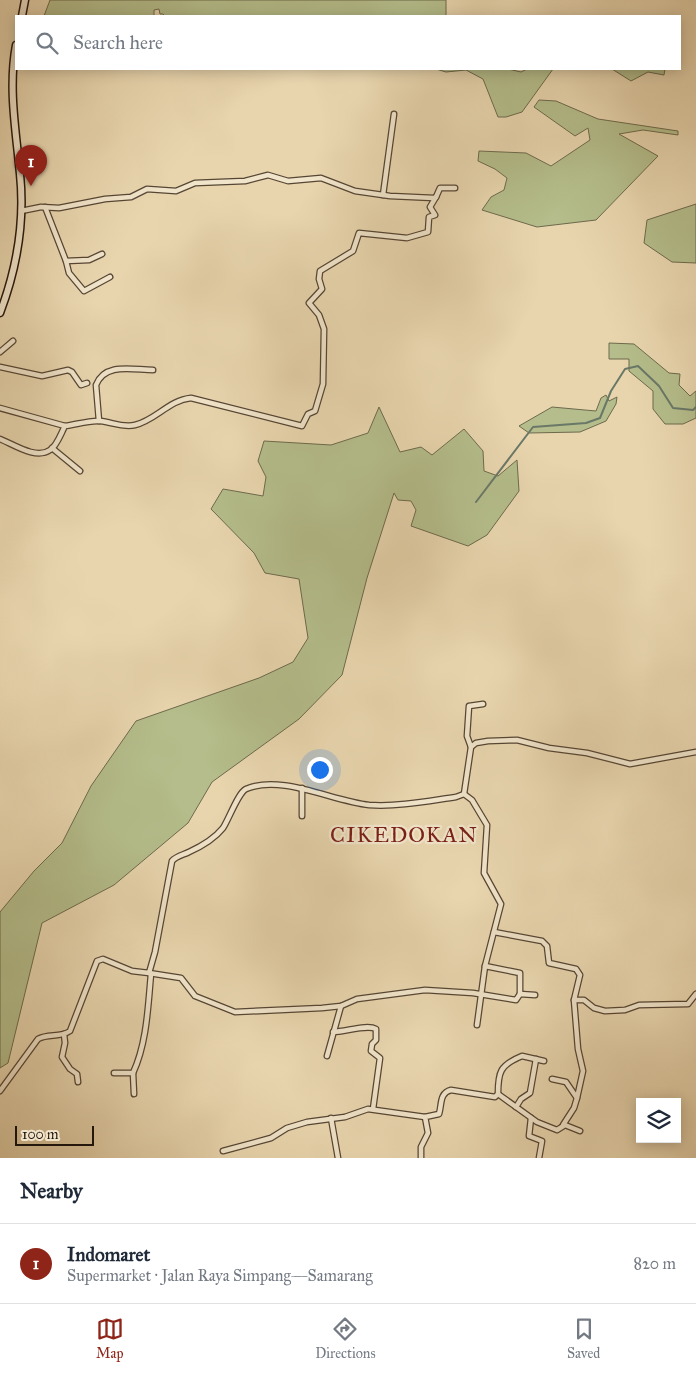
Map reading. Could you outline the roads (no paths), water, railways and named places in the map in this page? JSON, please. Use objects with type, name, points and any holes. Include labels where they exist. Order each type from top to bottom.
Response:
[{"type":"main road","points":[[22,15],[25,0]]},
{"type":"main road","points":[[0,313],[16,258],[21,211],[21,175],[13,98],[15,63]]},
{"type":"street","points":[[383,195],[394,114]]},
{"type":"street","points":[[21,211],[45,207],[59,208],[104,199],[131,197],[147,188],[176,191],[195,184],[245,181],[268,175],[288,181],[321,178],[350,190],[383,195],[436,197]]},
{"type":"street","points":[[0,408],[65,426],[99,421],[119,426],[136,425],[155,417],[176,401],[190,398],[302,426],[308,414],[315,411],[323,384],[324,329],[319,316],[309,303],[322,289],[319,279],[320,271],[353,251],[359,233],[407,238],[428,232],[429,217],[435,215],[430,206],[440,188],[455,188]]},
{"type":"street","points":[[45,207],[69,273],[84,291],[110,277]]},
{"type":"street","points":[[66,262],[89,260],[102,254]]},
{"type":"street","points":[[0,352],[13,342]]},
{"type":"street","points":[[0,366],[42,376],[68,370],[74,373],[81,385],[87,383]]},
{"type":"street","points":[[99,421],[96,385],[104,374],[114,369],[153,370]]},
{"type":"street","points":[[0,438],[34,452],[45,452],[52,448],[65,426]]},
{"type":"street","points":[[52,448],[80,471]]},
{"type":"street","points":[[464,794],[471,746],[467,734],[469,706],[483,704]]},
{"type":"street","points":[[471,746],[478,742],[509,740],[587,753],[630,764],[696,752]]},
{"type":"street","points":[[134,1094],[134,1073],[138,1063],[147,1016],[150,974],[172,861],[216,835],[232,814],[241,792],[274,786],[302,788],[338,800],[370,805],[405,804],[456,797],[464,794]]},
{"type":"street","points":[[302,788],[302,816]]},
{"type":"street","points":[[464,794],[472,800],[488,831],[484,873],[501,904],[485,966],[480,994],[478,1025]]},
{"type":"street","points":[[494,932],[542,941],[547,946],[549,962],[576,969],[580,977],[574,1000],[578,1049],[583,1071],[574,1108],[563,1125],[557,1130],[531,1118],[498,1094]]},
{"type":"street","points":[[0,1091],[38,1039],[43,1036],[64,1034],[72,1028],[98,960],[103,959],[132,971],[181,978],[195,996],[235,1012],[340,1006],[357,998],[425,990],[480,994],[516,1000],[520,994],[522,979],[520,973],[485,966]]},
{"type":"street","points":[[520,994],[535,995]]},
{"type":"street","points":[[574,1000],[584,1000],[600,1010],[616,1011],[630,1009],[639,1004],[688,1004],[696,994]]},
{"type":"street","points":[[327,1056],[340,1006]]},
{"type":"street","points":[[333,1032],[353,1031],[368,1026],[376,1029],[376,1040],[372,1044],[371,1051],[380,1058],[374,1108]]},
{"type":"street","points":[[64,1034],[65,1043],[62,1057],[70,1069],[77,1074],[78,1082]]},
{"type":"street","points":[[498,1094],[498,1075],[506,1064],[522,1056],[544,1061]]},
{"type":"street","points":[[516,1108],[521,1099],[530,1093],[536,1059]]},
{"type":"street","points":[[114,1073],[134,1073]]},
{"type":"street","points":[[552,1079],[566,1082],[577,1098]]},
{"type":"street","points":[[223,1151],[271,1138],[286,1128],[344,1117],[374,1108],[425,1117],[439,1114],[443,1094],[447,1091],[491,1097],[498,1094]]},
{"type":"street","points":[[421,1158],[421,1147],[428,1133],[425,1117]]},
{"type":"street","points":[[331,1118],[338,1158]]},
{"type":"street","points":[[531,1118],[530,1136],[542,1141],[539,1158]]},
{"type":"street","points":[[563,1125],[580,1131]]},
{"type":"waterway","points":[[476,502],[533,427],[586,423],[600,418],[611,391],[625,369],[638,366],[659,386],[673,408],[693,410],[696,407]]},
{"type":"place","name":"Indomaret","points":[[31,186]]},
{"type":"district","name":"CIKEDOKAN","points":[[404,834]]}]
